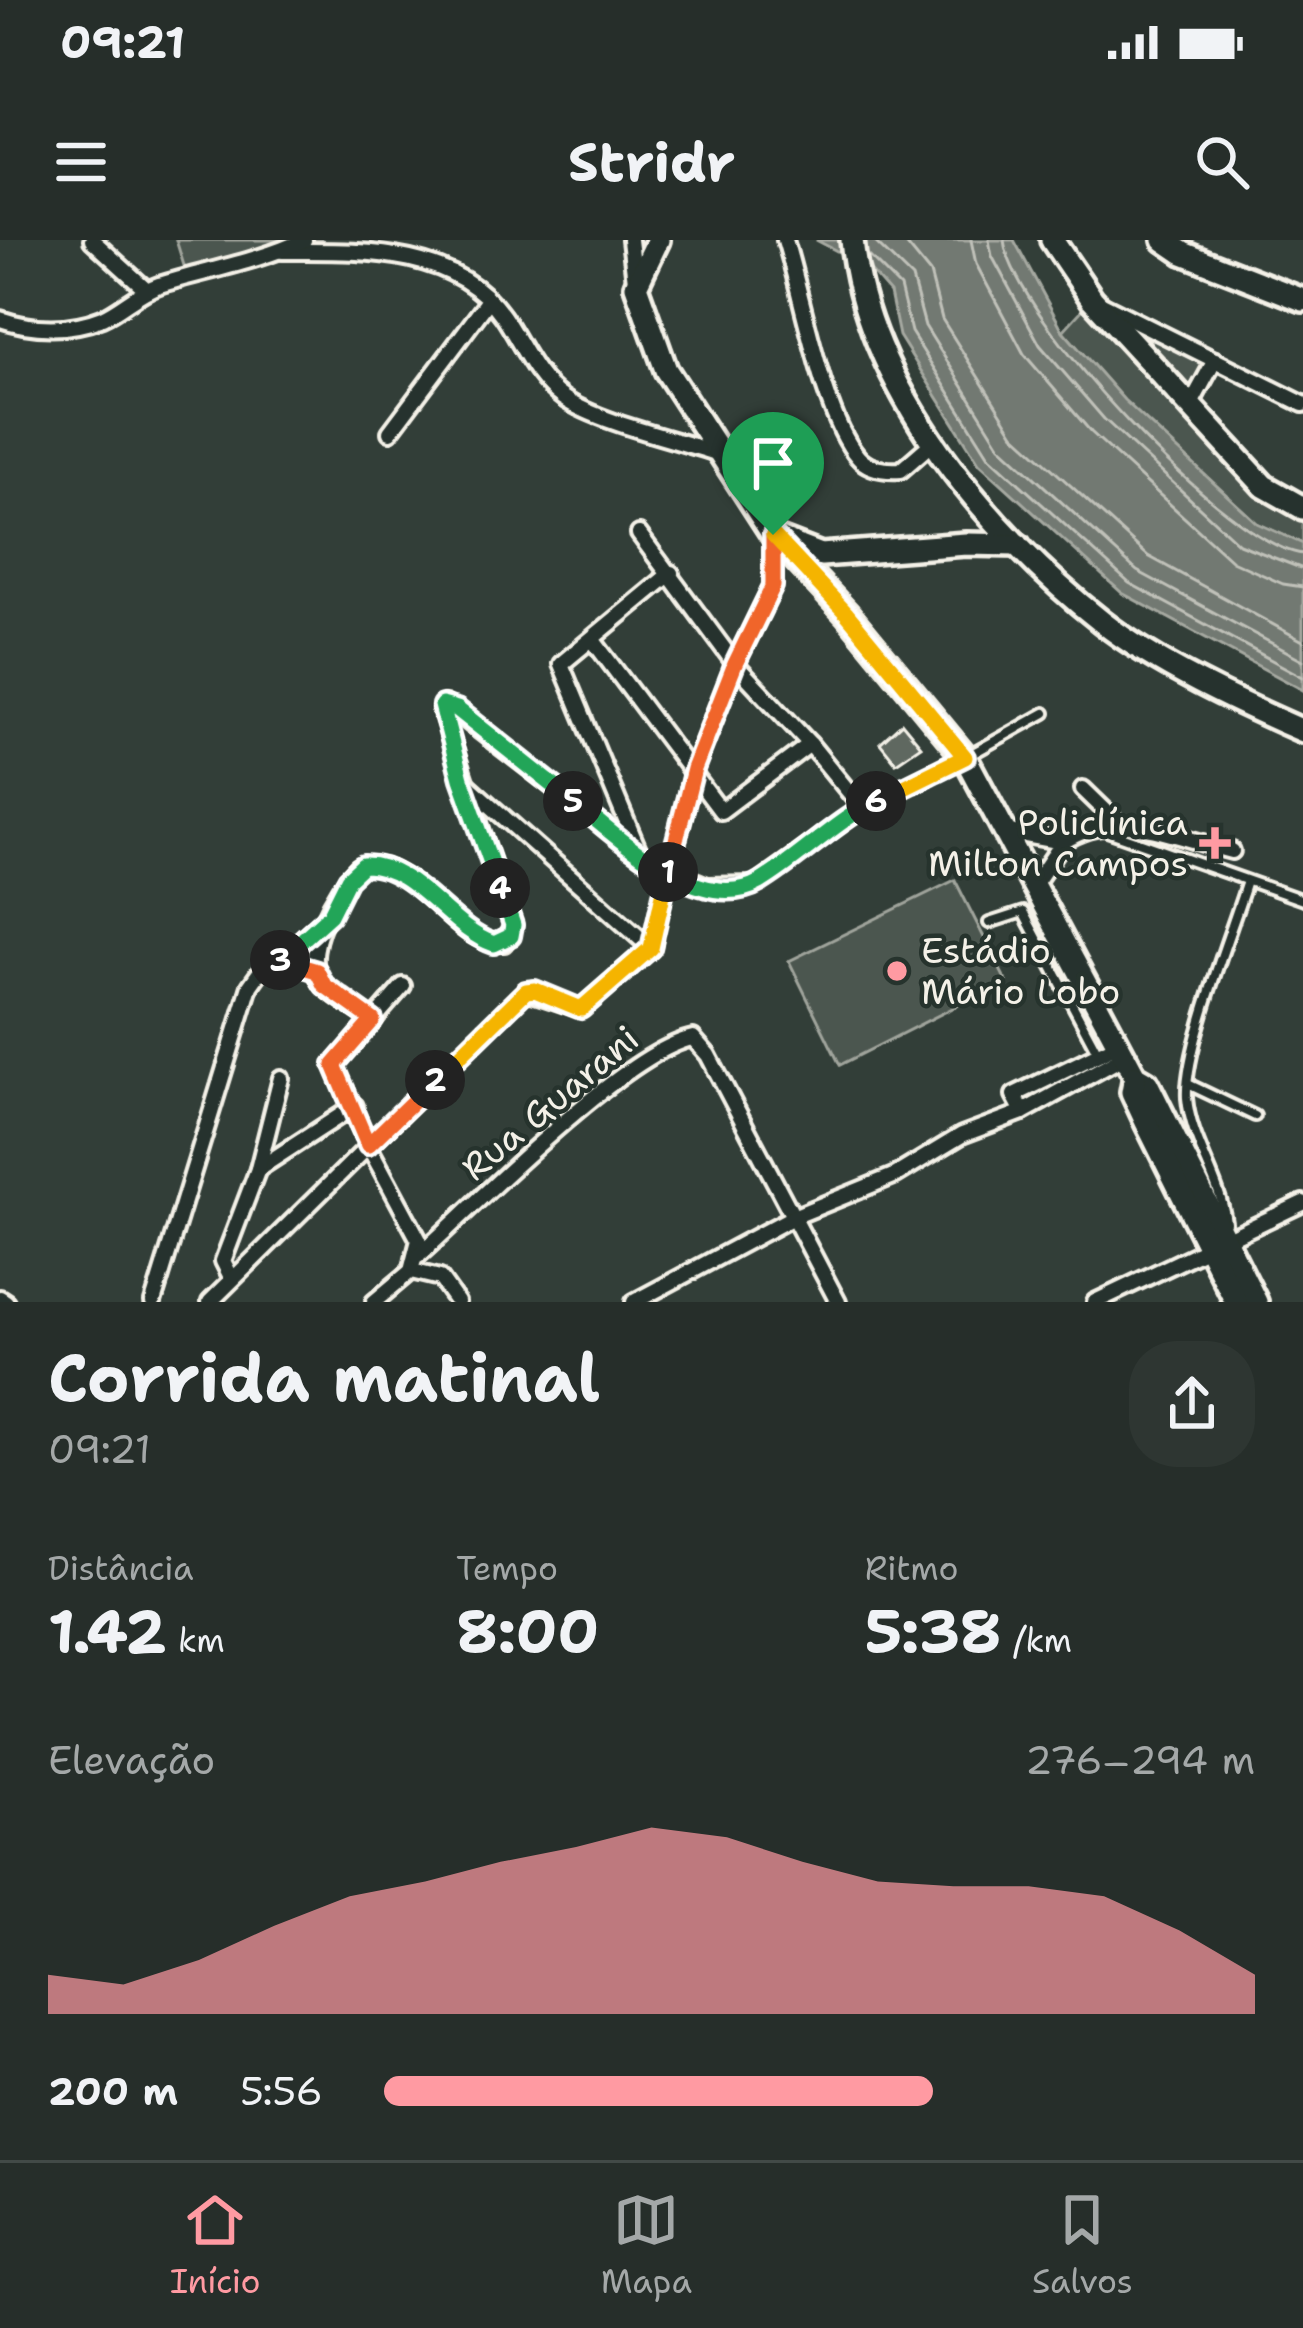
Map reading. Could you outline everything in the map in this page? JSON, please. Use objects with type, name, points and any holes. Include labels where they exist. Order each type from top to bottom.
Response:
[{"type":"main road","points":[[658,240],[636,286],[666,370],[773,535],[847,614],[965,757],[1119,1058],[1132,1093],[1216,1245],[1256,1302]]},
{"type":"main road","points":[[852,240],[854,264],[891,365],[937,450],[1018,545],[1104,624],[1204,683],[1303,731]]},
{"type":"main road","points":[[1052,240],[1092,299],[1264,486],[1303,508]]},
{"type":"main road","points":[[1164,240],[1184,254],[1303,300]]},
{"type":"main road","points":[[966,544],[974,497]]},
{"type":"main road","points":[[773,535],[821,555],[966,544],[1018,545]]},
{"type":"main road","points":[[1216,1245],[1236,1302]]},
{"type":"street","points":[[92,240],[147,290]]},
{"type":"street","points":[[0,319],[50,328],[77,325],[103,317],[147,290],[304,240]]},
{"type":"street","points":[[630,240],[636,286]]},
{"type":"street","points":[[785,240],[838,424],[859,460],[883,471],[901,470],[937,450]]},
{"type":"street","points":[[282,250],[378,252],[451,273],[489,300],[534,367],[562,397],[720,454]]},
{"type":"street","points":[[1092,299],[1303,404]]},
{"type":"street","points":[[390,432],[489,300]]},
{"type":"street","points":[[1190,406],[1214,360]]},
{"type":"street","points":[[639,534],[735,664],[811,744],[862,808]]},
{"type":"street","points":[[210,1302],[526,991],[535,990],[581,1009],[653,941],[694,769],[735,664],[773,586],[773,535]]},
{"type":"street","points":[[640,854],[561,664],[671,573]]},
{"type":"street","points":[[592,639],[722,811],[811,744]]},
{"type":"street","points":[[373,1020],[324,985],[317,971],[316,944],[354,872],[370,864],[406,881],[483,940],[504,943],[513,925],[461,779],[441,709],[445,704],[668,873],[725,890],[754,885],[862,808],[965,757]]},
{"type":"street","points":[[461,779],[653,941]]},
{"type":"street","points":[[1083,789],[1117,822]]},
{"type":"street","points":[[1032,888],[1063,842],[1088,827],[1117,822],[1232,851]]},
{"type":"street","points":[[1000,831],[1063,842]]},
{"type":"street","points":[[153,1302],[250,986],[262,969],[330,915]]},
{"type":"street","points":[[279,960],[317,971]]},
{"type":"street","points":[[374,1302],[414,1264],[419,1240],[368,1145],[334,1065],[403,986]]},
{"type":"street","name":"Rua Guarani","points":[[414,1264],[627,1070],[669,1043],[693,1038],[793,1216]]},
{"type":"street","points":[[1023,1112],[1014,1095],[1119,1058]]},
{"type":"street","points":[[634,1302],[793,1216],[896,1175],[962,1135],[1023,1112],[1119,1058]]},
{"type":"street","points":[[232,1279],[223,1261],[258,1169],[281,1078]]},
{"type":"street","points":[[258,1169],[355,1106]]},
{"type":"street","points":[[1095,1302],[1303,1204]]},
{"type":"street","points":[[793,1216],[838,1302]]},
{"type":"street","points":[[414,1264],[440,1278],[458,1302]]},
{"type":"lane","points":[[965,757],[1045,713]]},
{"type":"lane","points":[[1088,827],[1303,900]]},
{"type":"lane","points":[[1216,1245],[1226,1219],[1217,1179],[1196,1136],[1188,1084],[1190,1061],[1247,881]]},
{"type":"lane","points":[[989,923],[1024,912],[1119,1058]]},
{"type":"lane","points":[[1188,1084],[1256,1116]]},
{"type":"shaded area","points":[[176,240],[322,240],[300,252],[190,285]]},
{"type":"shaded area","points":[[1092,299],[1215,360],[1190,406],[1303,510],[1303,544],[1257,523],[1124,401],[1063,331]]},
{"type":"shaded area","name":"Estádio Mário Lobo","points":[[955,880],[1006,981],[840,1065],[789,961]]},
{"type":"water","points":[[816,240],[1014,240],[1063,331],[1124,400],[1257,523],[1303,544],[1303,690],[1122,593],[979,463],[899,336],[890,293],[867,267]]},
{"type":"building","points":[[902,723],[921,746],[896,763],[880,743]]},
{"type":"place","name":"Policlínica Milton Campos","points":[[1215,843]]},
{"type":"place","name":"Estádio Mário Lobo","points":[[897,971]]},
{"type":"route","points":[[773,535],[773,586],[735,664],[694,769],[668,873],[651,948],[581,1009],[535,990],[526,991],[368,1145],[334,1065],[373,1020],[324,985],[317,971],[279,960],[330,915],[358,867],[370,864],[406,881],[483,940],[504,943],[511,936],[513,925],[461,779],[442,705],[457,709],[652,863],[668,873],[688,881],[725,890],[754,885],[862,808],[965,757],[847,614],[773,535]]}]
